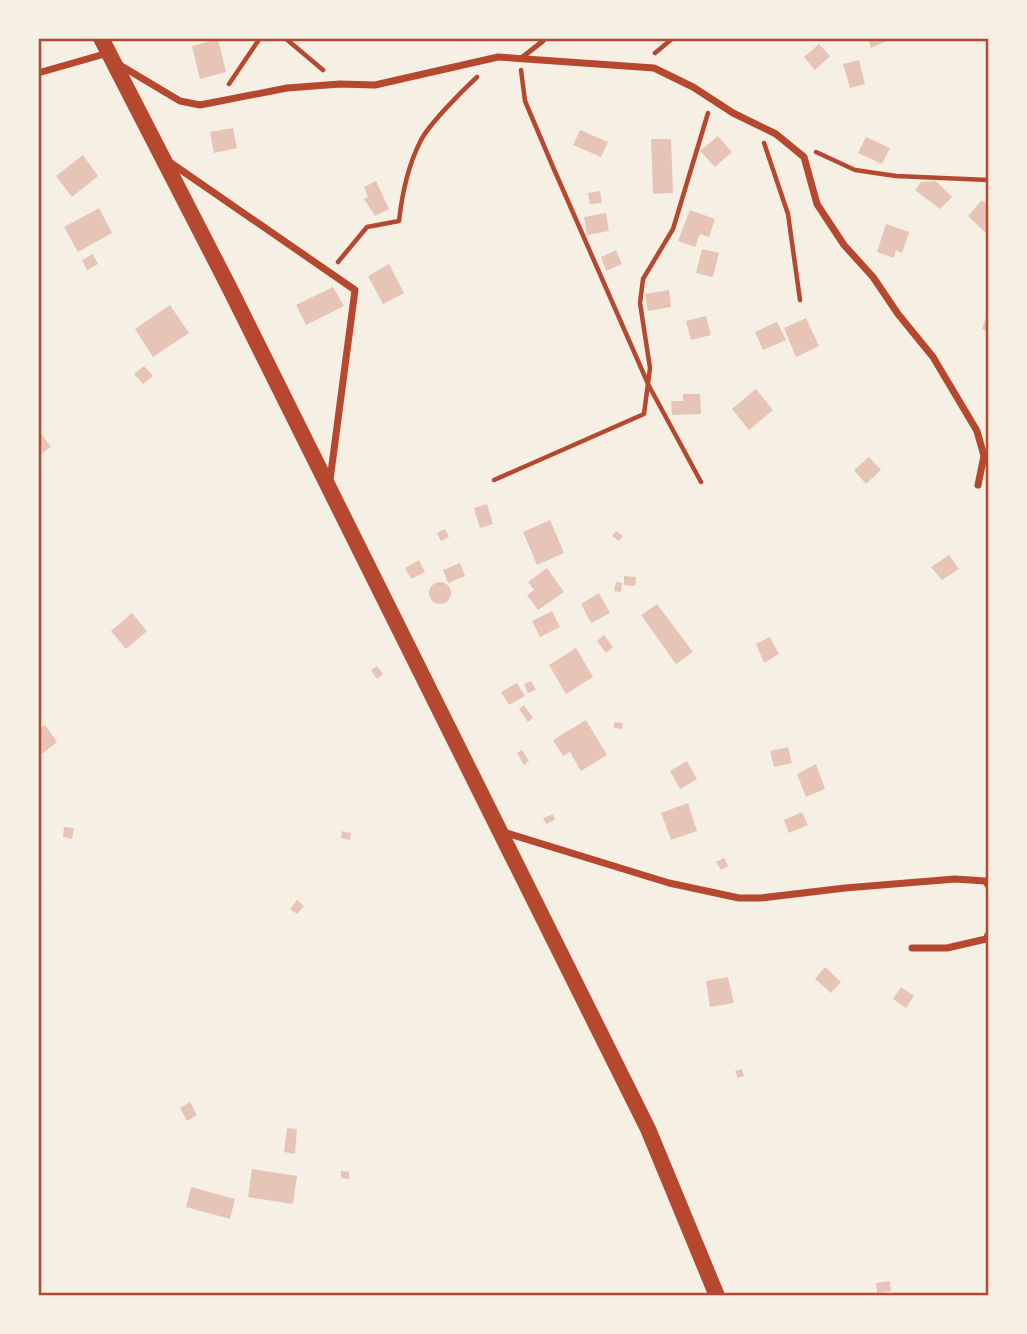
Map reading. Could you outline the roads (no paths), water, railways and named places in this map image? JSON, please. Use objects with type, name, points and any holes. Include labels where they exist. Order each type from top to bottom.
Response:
[{"type":"highway","points":[[107,50],[329,488],[648,1129],[717,1296]]},
{"type":"street","points":[[38,73],[107,50],[180,101],[200,105],[287,88],[340,84],[375,85],[498,57],[654,68],[776,134],[804,157],[817,204],[844,245],[873,277],[898,314],[933,357],[977,431],[984,456],[978,485]]},
{"type":"street","points":[[162,157],[355,290],[329,488]]},
{"type":"street","points":[[499,831],[669,883],[739,898],[955,879],[985,881],[989,885]]},
{"type":"street","points":[[912,947],[947,948],[989,936]]},
{"type":"lane","points":[[520,59],[543,41],[543,38]]}]
